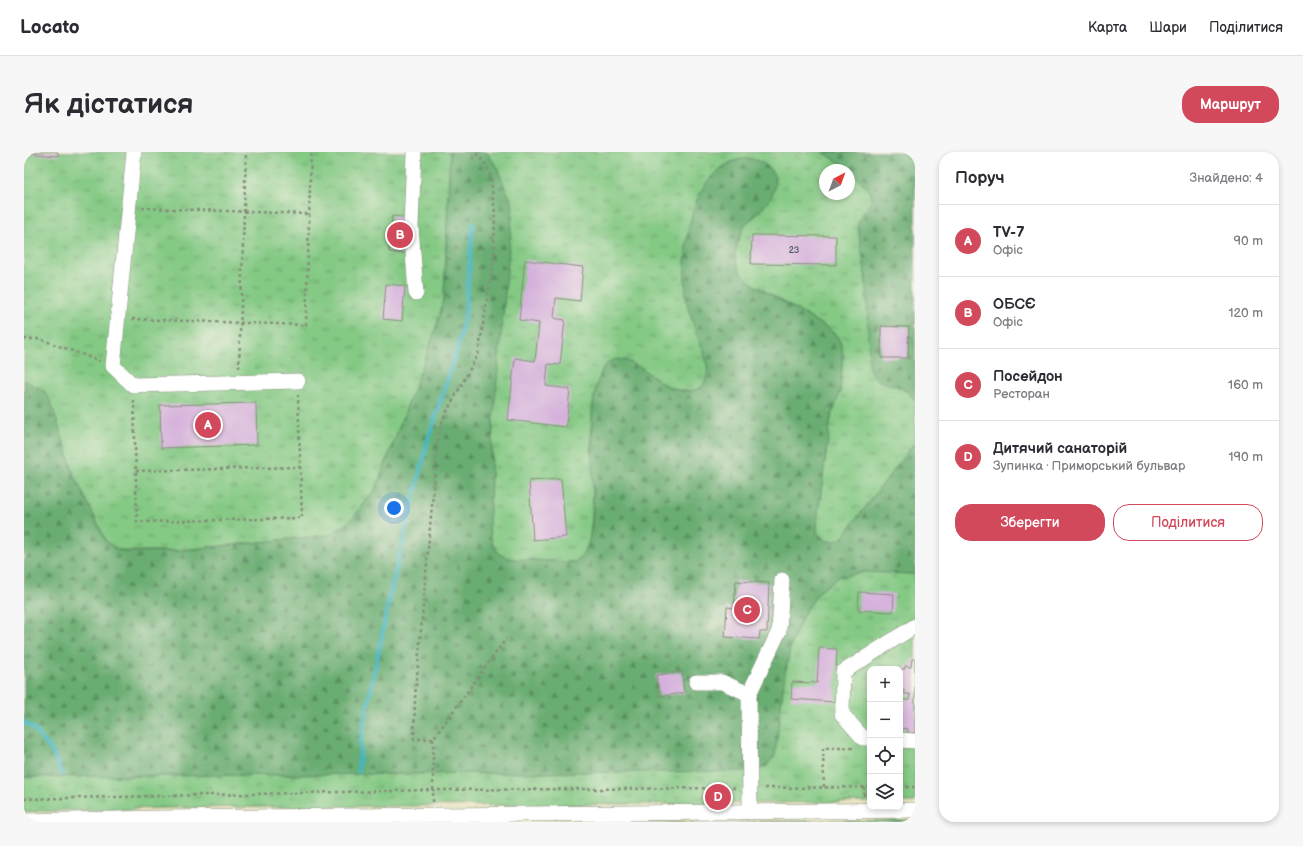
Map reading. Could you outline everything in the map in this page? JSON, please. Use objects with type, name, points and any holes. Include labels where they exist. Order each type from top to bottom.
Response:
[{"type":"street","points":[[134,152],[112,366],[133,385],[298,381]]},
{"type":"street","points":[[414,152],[411,226],[416,293]]},
{"type":"street","points":[[750,812],[749,694],[779,631],[782,580]]},
{"type":"street","points":[[867,738],[863,738],[842,714],[843,672],[915,626]]},
{"type":"street","points":[[696,682],[722,682],[749,694]]},
{"type":"street","points":[[903,740],[915,740]]},
{"type":"street","points":[[24,821],[174,817],[750,812],[881,816],[915,810]]},
{"type":"path","points":[[240,363],[246,152]]},
{"type":"path","points":[[117,318],[306,325],[311,152]]},
{"type":"path","points":[[433,739],[414,739],[415,698],[438,436],[443,419],[478,354],[495,245],[495,213],[490,175],[486,165],[475,152]]},
{"type":"path","points":[[129,208],[309,214]]},
{"type":"path","points":[[24,339],[40,339],[112,366]]},
{"type":"path","points":[[133,385],[137,522],[302,518],[298,381]]},
{"type":"path","points":[[136,472],[300,467]]},
{"type":"path","points":[[433,790],[433,739],[506,639]]},
{"type":"path","points":[[824,787],[823,748],[858,748]]},
{"type":"path","points":[[24,799],[433,790],[867,787]]},
{"type":"path","points":[[903,787],[915,787]]},
{"type":"green space","points":[[24,152],[450,152],[444,296],[439,318],[376,489],[347,524],[329,535],[174,551],[128,551],[116,549],[106,541],[75,477],[51,403],[45,392],[24,380]]},
{"type":"green space","points":[[450,152],[486,152],[496,165],[513,206],[493,423],[489,529],[492,543],[499,554],[511,559],[575,562],[582,556],[588,545],[593,510],[592,417],[594,400],[599,378],[607,364],[615,360],[623,360],[632,363],[665,385],[679,390],[693,391],[699,389],[703,385],[707,375],[707,363],[686,299],[685,267],[687,237],[690,221],[701,192],[709,180],[719,170],[729,164],[739,160],[750,159],[761,162],[769,167],[774,175],[775,181],[774,190],[771,197],[762,209],[746,225],[740,235],[735,253],[739,270],[756,286],[829,329],[837,336],[842,346],[843,356],[840,392],[831,417],[817,521],[817,532],[824,540],[833,542],[841,539],[915,442],[915,574],[865,572],[838,577],[819,592],[804,613],[792,641],[785,673],[775,755],[767,766],[754,771],[24,777],[24,380],[45,392],[51,403],[75,477],[106,541],[116,549],[128,552],[174,551],[329,535],[347,524],[376,489],[439,318],[444,296]]},
{"type":"green space","points":[[486,152],[822,152],[842,164],[819,164],[819,200],[855,200],[855,174],[865,184],[872,200],[869,206],[861,214],[864,262],[880,381],[895,385],[909,393],[915,401],[915,442],[841,539],[833,542],[824,540],[817,532],[817,521],[831,417],[840,392],[843,356],[842,346],[829,329],[758,287],[745,278],[738,269],[735,254],[742,231],[747,223],[760,212],[743,158],[729,163],[716,172],[688,291],[688,309],[706,361],[708,373],[705,383],[693,390],[686,391],[674,389],[626,360],[603,368],[596,386],[593,406],[593,490],[590,536],[581,558],[575,562],[511,559],[499,554],[492,543],[489,529],[493,423],[496,165]]},
{"type":"green space","points":[[822,152],[915,152],[915,401],[904,389],[876,378],[869,366],[866,285],[858,225],[861,216],[871,202],[871,198],[868,190],[855,175],[855,164],[840,163]]},
{"type":"green space","points":[[865,572],[915,574],[915,802],[903,802],[903,666],[867,666],[867,802],[162,808],[24,812],[24,777],[754,771],[785,673],[792,641],[804,613],[819,592],[838,577]]},
{"type":"green space","points":[[915,820],[915,822],[648,822]]},
{"type":"building","points":[[58,152],[58,156],[24,153]]},
{"type":"building","points":[[392,216],[411,218],[408,254],[389,252]]},
{"type":"building","points":[[752,235],[836,236],[836,265],[751,264]]},
{"type":"building","points":[[525,260],[583,267],[580,301],[556,298],[554,318],[565,320],[560,365],[548,364],[546,386],[570,389],[566,427],[508,420],[515,358],[535,361],[539,323],[519,320]]},
{"type":"building","points":[[386,284],[405,286],[402,321],[383,319]]},
{"type":"building","points":[[881,326],[909,327],[908,358],[881,358]]},
{"type":"building","points":[[256,403],[257,445],[161,448],[160,405]]},
{"type":"building","points":[[561,479],[566,537],[533,540],[529,481]]},
{"type":"building","points":[[736,581],[769,583],[767,632],[760,632],[759,639],[725,637],[727,607],[734,608]]},
{"type":"building","points":[[859,592],[894,594],[893,612],[858,610]]},
{"type":"building","points":[[819,648],[837,649],[835,702],[791,699],[792,682],[817,683]]},
{"type":"building","points":[[912,659],[915,659],[915,733],[908,733],[908,729],[903,728],[903,700],[909,700],[910,694],[904,694],[903,669],[905,669],[905,666],[911,667]]},
{"type":"building","points":[[682,672],[684,693],[659,696],[656,675]]},
{"type":"waterway","points":[[358,772],[361,738],[391,590],[428,440],[459,343],[465,314],[473,224]]},
{"type":"waterway","points":[[24,722],[33,728],[51,750],[62,774]]},
{"type":"place","name":"ОБСЄ","points":[[400,235]]},
{"type":"place","name":"TV-7","points":[[208,425]]},
{"type":"place","name":"Посейдон","points":[[747,610]]},
{"type":"place","name":"Дитячий санаторій","points":[[718,797]]}]
